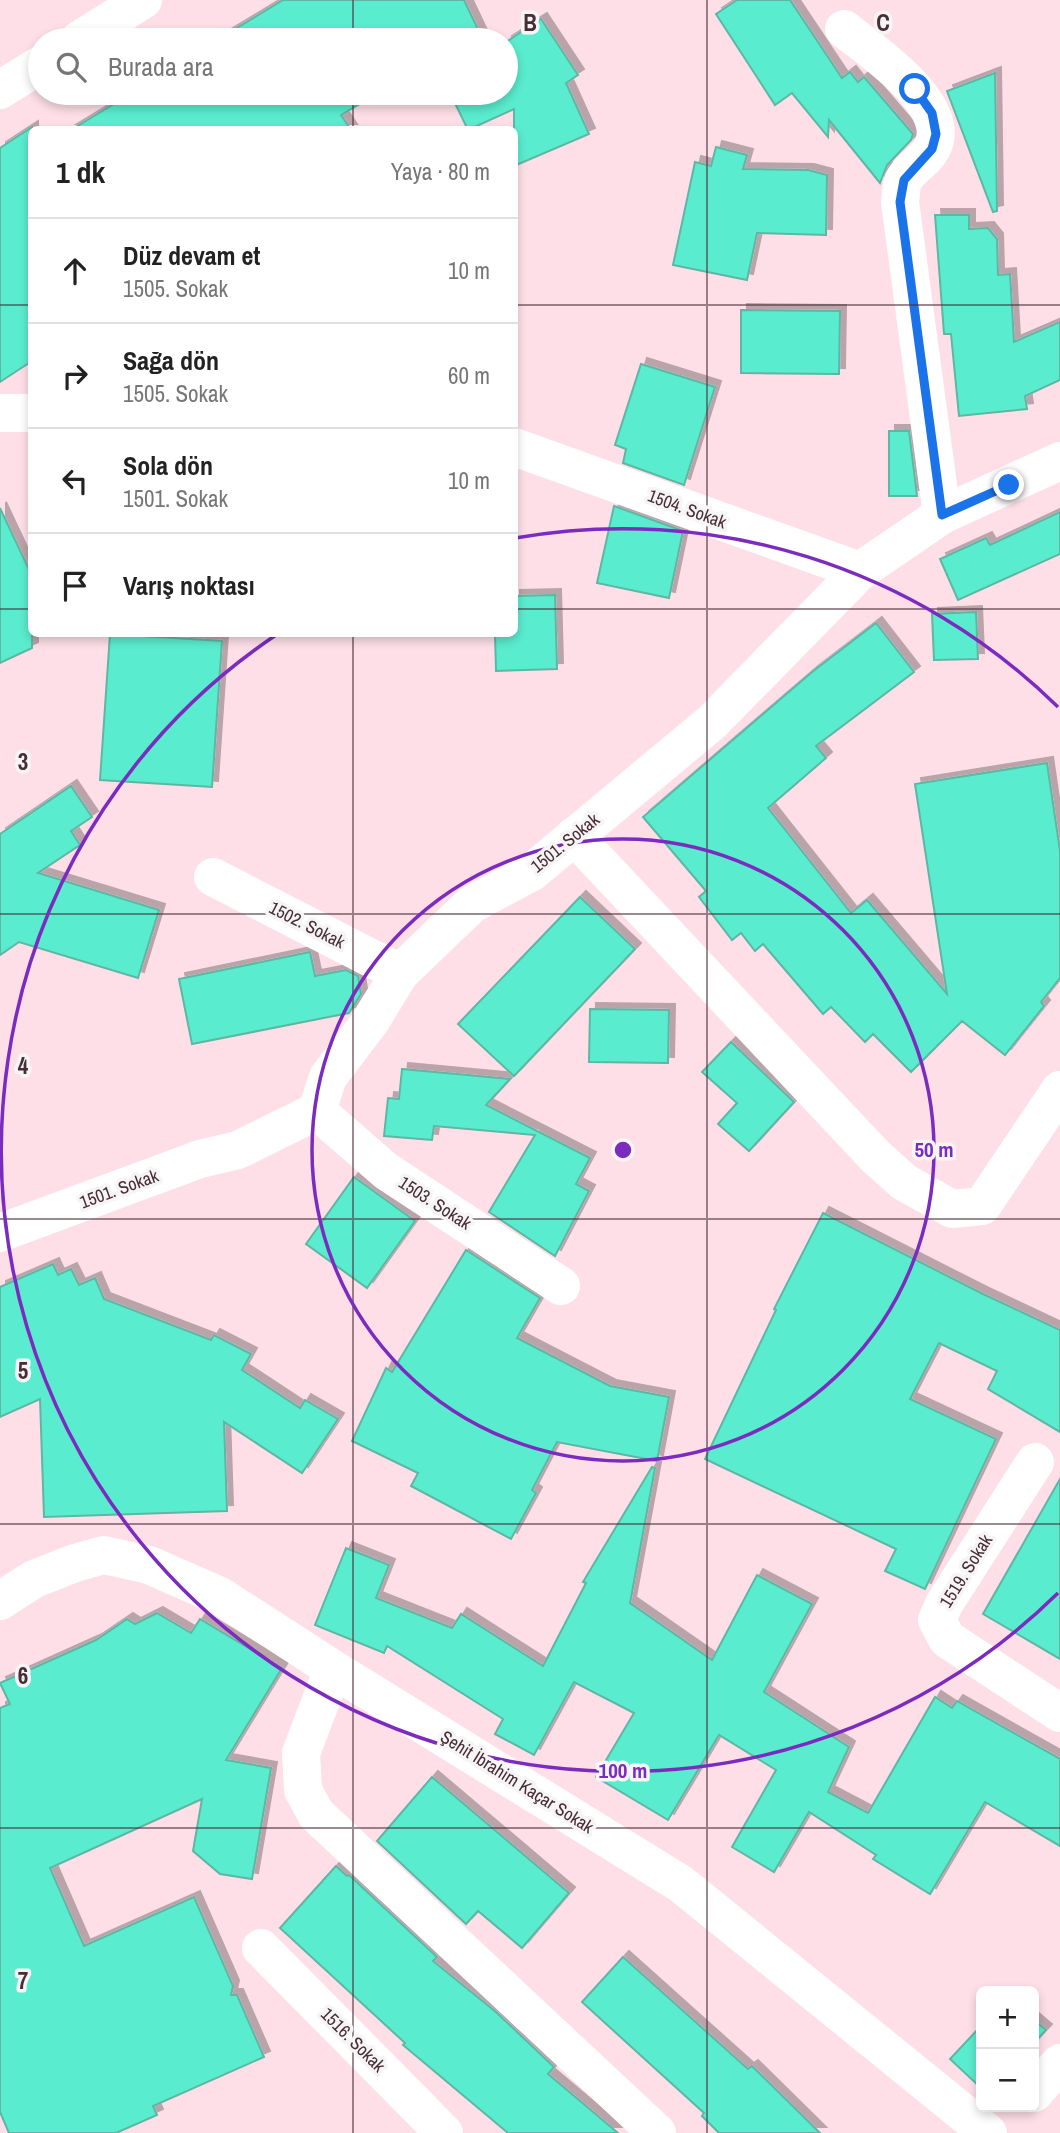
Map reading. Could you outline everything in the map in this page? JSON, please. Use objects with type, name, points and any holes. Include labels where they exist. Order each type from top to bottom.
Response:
[{"type":"street","points":[[98,28],[143,0]]},
{"type":"street","points":[[844,29],[915,89],[932,113],[936,134],[932,149],[904,180],[900,202],[942,515]]},
{"type":"street","points":[[0,90],[28,72]]},
{"type":"street","points":[[0,413],[28,413]]},
{"type":"street","name":"1504. Sokak","points":[[518,448],[860,571]]},
{"type":"street","name":"1501. Sokak","points":[[0,1233],[200,1159],[238,1150],[317,1111],[328,1077],[370,1022],[400,973],[472,904],[532,872],[712,722],[860,571],[942,515],[1060,461]]},
{"type":"street","points":[[574,836],[876,1157],[904,1182],[952,1209],[982,1206],[1060,1090]]},
{"type":"street","name":"1502. Sokak","points":[[214,877],[400,973]]},
{"type":"street","name":"1503. Sokak","points":[[317,1111],[386,1171],[561,1286]]},
{"type":"street","name":"1519. Sokak","points":[[1035,1462],[944,1604],[937,1620],[947,1639],[1060,1713]]},
{"type":"street","name":"Şehit İbrahim Kaçar Sokak","points":[[0,1601],[34,1580],[75,1563],[104,1555],[149,1565],[220,1596],[681,1884],[988,2133]]},
{"type":"street","points":[[333,1669],[301,1753],[303,1790],[316,1814],[657,2133]]},
{"type":"street","name":"1516. Sokak","points":[[261,1948],[444,2133]]},
{"type":"street","points":[[1039,2087],[1060,2063]]},
{"type":"street","points":[[999,2133],[1017,2112]]},
{"type":"building","points":[[283,0],[464,0],[477,28],[237,28]]},
{"type":"building","points":[[737,0],[790,0],[842,78],[850,72],[858,82],[864,77],[913,134],[911,140],[887,165],[880,183],[829,120],[828,137],[792,93],[775,105],[716,14]]},
{"type":"building","points":[[541,19],[578,75],[566,83],[589,134],[518,164],[518,126],[514,126],[514,109],[477,126],[466,126],[456,105],[518,105],[518,34]]},
{"type":"building","points":[[995,73],[997,211],[993,212],[947,91]]},
{"type":"building","points":[[112,105],[358,105],[341,115],[348,126],[78,126]]},
{"type":"building","points":[[28,130],[28,364],[0,382],[0,148]]},
{"type":"building","points":[[716,147],[747,155],[743,169],[808,170],[827,175],[826,235],[757,233],[747,280],[673,265],[695,162],[711,166]]},
{"type":"building","points":[[935,215],[969,215],[969,229],[988,228],[997,239],[998,275],[1010,274],[1014,342],[1060,322],[1060,380],[1025,396],[1027,409],[959,416],[951,334],[944,334]]},
{"type":"building","points":[[741,310],[840,311],[839,374],[741,373]]},
{"type":"building","points":[[641,364],[715,387],[684,485],[623,463],[626,449],[615,445]]},
{"type":"building","points":[[889,431],[909,431],[917,496],[889,496]]},
{"type":"building","points":[[614,506],[683,531],[669,598],[597,583]]},
{"type":"building","points":[[0,508],[28,568],[28,637],[32,637],[32,648],[0,663]]},
{"type":"building","points":[[1060,512],[1060,554],[958,600],[940,559],[986,538],[990,545]]},
{"type":"building","points":[[555,595],[557,669],[496,671],[495,637],[518,637],[518,596]]},
{"type":"building","points":[[976,612],[978,659],[934,660],[932,614]]},
{"type":"building","points":[[876,623],[914,672],[816,746],[826,758],[768,808],[851,913],[867,900],[947,994],[915,784],[1047,763],[1060,851],[1060,978],[1041,1002],[1044,1006],[1005,1055],[962,1021],[911,1072],[873,1034],[865,1042],[831,1007],[823,1014],[763,944],[755,951],[741,933],[732,940],[699,897],[706,891],[643,817],[812,672]]},
{"type":"building","points":[[110,637],[222,641],[212,787],[100,780]]},
{"type":"building","points":[[71,786],[92,817],[71,831],[80,845],[38,873],[159,910],[138,978],[19,942],[0,955],[0,834]]},
{"type":"building","points":[[580,897],[635,949],[514,1076],[458,1024]]},
{"type":"building","points":[[310,952],[315,976],[346,970],[358,976],[361,994],[349,1013],[192,1044],[179,979]]},
{"type":"building","points":[[590,1009],[669,1010],[668,1063],[589,1062]]},
{"type":"building","points":[[731,1042],[794,1102],[749,1151],[718,1124],[737,1103],[702,1072]]},
{"type":"building","points":[[402,1069],[510,1079],[486,1105],[590,1158],[576,1184],[589,1191],[555,1256],[489,1212],[535,1135],[434,1126],[432,1140],[384,1136],[388,1098],[399,1099]]},
{"type":"building","points":[[354,1177],[415,1221],[367,1288],[306,1244]]},
{"type":"building","points":[[823,1213],[1060,1330],[1060,1432],[988,1389],[997,1371],[939,1343],[910,1399],[996,1439],[925,1589],[885,1571],[896,1549],[705,1459],[776,1310],[774,1309]]},
{"type":"building","points":[[466,1250],[540,1298],[517,1338],[610,1386],[669,1397],[657,1461],[557,1442],[532,1490],[536,1493],[511,1539],[411,1486],[418,1473],[352,1441],[386,1368],[392,1372]]},
{"type":"building","points":[[53,1264],[58,1275],[71,1269],[79,1285],[95,1278],[104,1299],[211,1340],[214,1335],[251,1354],[242,1370],[300,1408],[305,1400],[338,1419],[302,1473],[224,1422],[227,1511],[44,1517],[40,1399],[0,1417],[0,1287]]},
{"type":"building","points":[[652,1467],[655,1468],[630,1603],[712,1660],[757,1575],[812,1604],[764,1692],[849,1747],[828,1792],[868,1813],[935,1697],[952,1708],[957,1701],[1060,1759],[1060,1846],[985,1802],[930,1894],[873,1859],[876,1855],[809,1812],[774,1872],[732,1847],[776,1770],[719,1735],[668,1820],[596,1777],[634,1713],[574,1682],[534,1755],[495,1734],[503,1719],[387,1646],[384,1653],[315,1625],[346,1548],[389,1565],[376,1598],[452,1628],[461,1614],[543,1666],[586,1583],[583,1582]]},
{"type":"building","points":[[1060,1479],[1060,1659],[983,1614]]},
{"type":"building","points":[[157,1613],[191,1633],[200,1619],[282,1668],[226,1760],[271,1768],[252,1879],[220,1874],[193,1851],[202,1799],[50,1868],[84,1946],[194,1897],[233,1986],[231,1995],[237,1995],[264,2057],[153,2106],[157,2115],[116,2133],[9,2133],[0,2112],[0,1708],[10,1704],[0,1683],[96,1640],[127,1619],[135,1624]]},
{"type":"building","points":[[432,1777],[569,1893],[522,1948],[478,1911],[466,1924],[377,1841]]},
{"type":"building","points":[[336,1866],[437,1957],[433,1961],[496,2012],[554,2067],[548,2074],[618,2133],[508,2133],[403,2045],[405,2043],[280,1928]]},
{"type":"building","points":[[623,1957],[748,2069],[752,2066],[820,2133],[719,2133],[702,2116],[704,2113],[582,2002]]},
{"type":"building","points":[[1039,2024],[1046,2030],[1039,2038]]},
{"type":"building","points":[[976,2031],[976,2083],[950,2059]]},
{"type":"route","points":[[915,89],[932,113],[936,134],[932,149],[904,180],[900,202],[942,515],[1009,485]]}]
